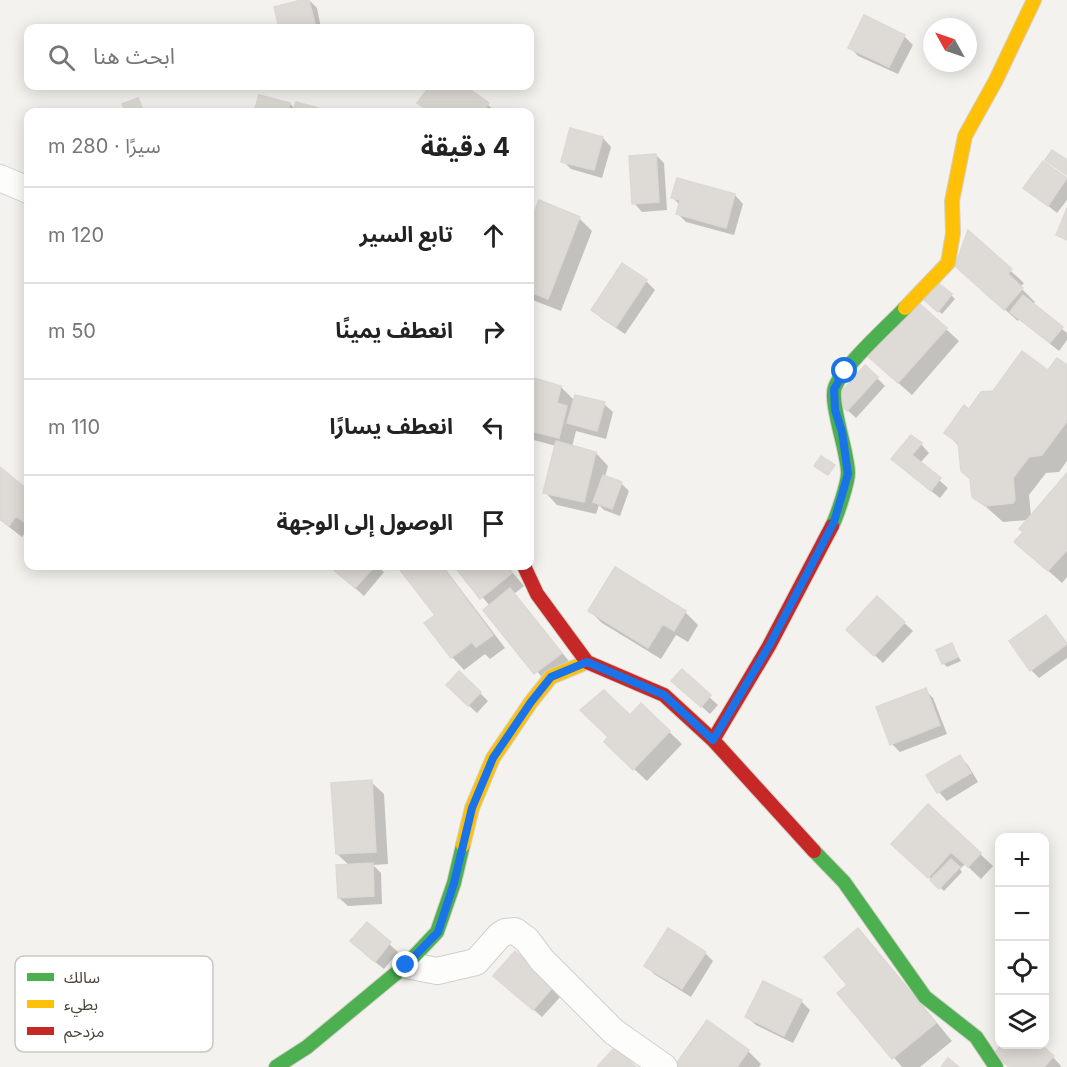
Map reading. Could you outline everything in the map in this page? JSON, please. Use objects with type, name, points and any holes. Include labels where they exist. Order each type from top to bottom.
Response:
[{"type":"street","points":[[713,740],[769,646],[834,522],[848,474],[842,432],[835,410],[834,389],[845,371],[948,263],[953,233],[951,201],[965,136],[996,80],[1034,0]]},
{"type":"street","points":[[0,178],[24,188]]},
{"type":"street","points":[[526,570],[537,594],[587,662],[664,695],[713,740],[799,836],[844,882],[925,997],[976,1037],[996,1067]]},
{"type":"street","points":[[276,1067],[307,1047],[406,965],[438,932],[454,883],[472,808],[493,758],[551,677],[587,662]]},
{"type":"street","points":[[406,965],[437,971],[476,962],[499,936],[505,932],[515,931],[527,940],[542,960],[614,1032],[664,1067]]},
{"type":"building","points":[[309,0],[315,24],[278,24],[274,7]]},
{"type":"building","points":[[864,15],[905,35],[889,67],[848,48]]},
{"type":"building","points":[[427,90],[471,90],[489,103],[486,108],[424,108],[417,103]]},
{"type":"building","points":[[259,95],[290,103],[289,108],[255,108]]},
{"type":"building","points":[[138,98],[142,108],[124,108],[122,104]]},
{"type":"building","points":[[296,102],[318,108],[294,108]]},
{"type":"building","points":[[570,128],[603,137],[594,170],[561,162]]},
{"type":"building","points":[[1052,150],[1067,160],[1067,175],[1045,160]]},
{"type":"building","points":[[656,154],[659,202],[632,204],[629,156]]},
{"type":"building","points":[[1043,161],[1067,178],[1048,206],[1023,188]]},
{"type":"building","points":[[677,178],[735,194],[726,228],[676,214],[680,200],[671,198]]},
{"type":"building","points":[[539,200],[580,217],[548,299],[534,294],[534,213]]},
{"type":"building","points":[[1067,208],[1067,240],[1056,235]]},
{"type":"building","points":[[968,230],[1012,269],[1008,274],[1023,288],[1004,310],[955,266]]},
{"type":"building","points":[[622,263],[647,280],[616,327],[591,310]]},
{"type":"building","points":[[938,283],[952,294],[938,312],[924,300]]},
{"type":"building","points":[[1023,295],[1063,327],[1050,343],[1010,312]]},
{"type":"building","points":[[913,298],[947,328],[898,383],[865,354]]},
{"type":"building","points":[[1022,351],[1048,370],[1057,358],[1067,365],[1067,421],[1042,455],[1029,457],[1013,478],[1015,500],[1013,503],[985,506],[972,497],[970,479],[961,471],[958,443],[944,433],[964,405],[969,409],[981,392],[993,391]]},
{"type":"building","points":[[865,365],[878,377],[847,411],[835,399]]},
{"type":"building","points":[[534,378],[561,386],[557,403],[567,406],[559,438],[534,432]]},
{"type":"building","points":[[575,395],[605,402],[597,431],[567,423]]},
{"type":"building","points":[[911,435],[922,443],[912,455],[941,478],[931,491],[891,459]]},
{"type":"building","points":[[556,441],[596,452],[584,502],[543,493]]},
{"type":"building","points":[[821,456],[835,465],[828,475],[814,466]]},
{"type":"building","points":[[0,467],[24,487],[24,522],[16,516],[9,526],[0,519]]},
{"type":"building","points":[[1067,473],[1067,550],[1048,571],[1014,542],[1023,532],[1019,529]]},
{"type":"building","points":[[603,475],[622,482],[612,509],[593,502]]},
{"type":"building","points":[[615,567],[686,611],[674,631],[663,624],[648,648],[588,611]]},
{"type":"building","points":[[334,570],[371,570],[355,588]]},
{"type":"building","points":[[400,570],[445,570],[493,635],[476,647],[472,642],[451,658],[424,623],[435,615]]},
{"type":"building","points":[[457,570],[509,570],[512,573],[480,599]]},
{"type":"building","points":[[510,588],[562,653],[534,674],[483,610]]},
{"type":"building","points":[[877,596],[905,622],[874,656],[846,630]]},
{"type":"building","points":[[1046,615],[1067,644],[1030,671],[1009,641]]},
{"type":"building","points":[[952,643],[958,657],[942,664],[936,650]]},
{"type":"building","points":[[682,669],[711,695],[701,707],[671,681]]},
{"type":"building","points":[[459,671],[481,692],[468,706],[446,685]]},
{"type":"building","points":[[926,688],[940,725],[890,745],[876,707]]},
{"type":"building","points":[[604,690],[630,715],[641,703],[670,731],[633,770],[604,742],[608,737],[580,710]]},
{"type":"building","points":[[960,755],[971,773],[937,793],[926,775]]},
{"type":"building","points":[[372,780],[376,852],[336,854],[331,783]]},
{"type":"building","points":[[928,804],[981,853],[968,867],[951,852],[928,878],[891,844]]},
{"type":"building","points":[[951,859],[960,867],[939,889],[930,880]]},
{"type":"building","points":[[373,863],[374,896],[338,898],[336,865]]},
{"type":"building","points":[[367,922],[391,942],[375,962],[350,941]]},
{"type":"building","points":[[668,928],[706,952],[682,989],[644,966]]},
{"type":"building","points":[[858,928],[936,1023],[892,1059],[837,993],[847,985],[824,957]]},
{"type":"building","points":[[515,951],[554,986],[533,1010],[493,976]]},
{"type":"building","points":[[763,981],[802,1000],[784,1036],[745,1017]]},
{"type":"building","points":[[707,1020],[749,1050],[737,1067],[674,1067]]},
{"type":"building","points":[[615,1047],[636,1067],[597,1067]]},
{"type":"building","points":[[998,1049],[1046,1049],[1054,1056],[1044,1067],[1009,1067],[994,1054]]},
{"type":"building","points":[[948,1058],[959,1067],[941,1067]]},
{"type":"traffic: fast","points":[[832,526],[842,500],[848,473],[834,404],[835,387],[856,357],[905,308]]},
{"type":"traffic: fast","points":[[276,1067],[307,1047],[406,965],[437,932],[454,883],[463,845]]},
{"type":"traffic: fast","points":[[814,851],[844,882],[925,997],[976,1037],[996,1067]]},
{"type":"traffic: slow","points":[[905,308],[948,263],[953,233],[952,201],[965,136],[996,80],[1034,0]]},
{"type":"traffic: slow","points":[[463,845],[472,808],[493,758],[551,677],[587,662]]},
{"type":"traffic: jam","points":[[713,740],[769,646],[832,526]]},
{"type":"traffic: jam","points":[[526,570],[537,594],[587,662],[664,695],[713,740],[814,851]]},
{"type":"route","points":[[406,965],[438,932],[454,883],[472,808],[493,758],[551,677],[587,662],[664,695],[713,740],[769,646],[834,522],[848,474],[842,432],[835,410],[834,389],[845,371]]}]
